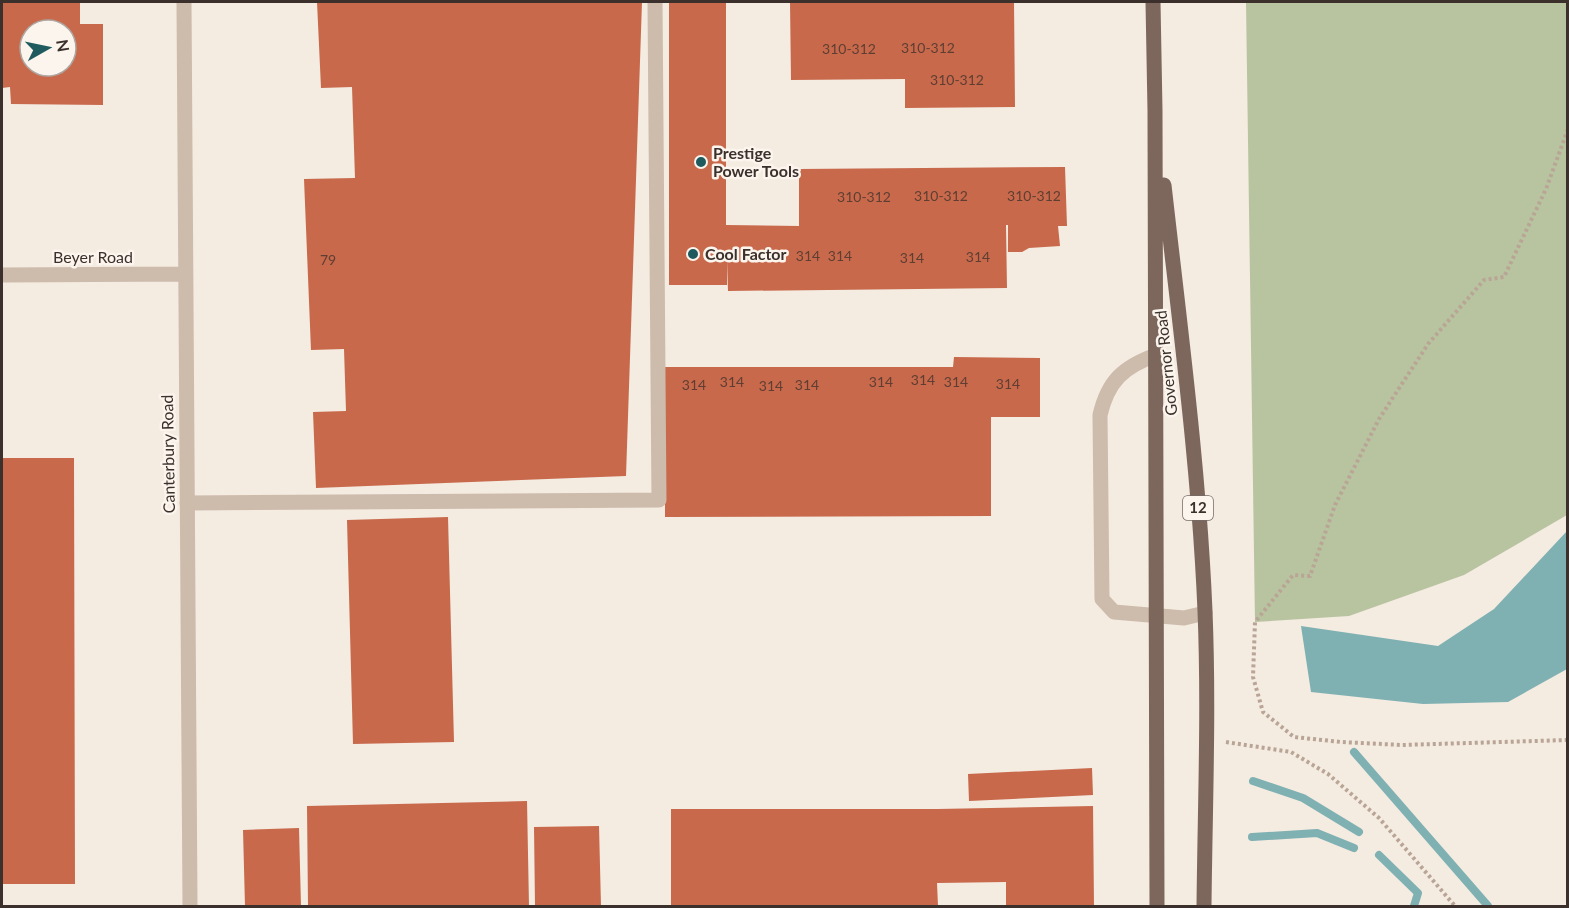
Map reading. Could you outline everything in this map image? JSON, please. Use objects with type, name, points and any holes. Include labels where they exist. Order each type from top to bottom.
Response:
[{"type":"main road","name":"Governor Road","points":[[1153,2],[1157,906]]},
{"type":"main road","name":"Governor Road","points":[[1155,111],[1195,472],[1205,613],[1204,906]]},
{"type":"street","name":"Canterbury Road","points":[[183,2],[190,906]]},
{"type":"street","points":[[187,503],[659,500],[655,2]]},
{"type":"street","name":"Beyer Road","points":[[2,275],[184,274]]},
{"type":"street","name":"Governor Road","points":[[1156,355],[1135,363],[1121,374],[1105,395],[1100,415],[1102,599],[1114,612],[1184,618],[1205,613]]},
{"type":"path","points":[[1568,129],[1546,189],[1504,277],[1484,280],[1428,344],[1379,419],[1335,505],[1310,576],[1293,575],[1255,622],[1253,677],[1263,712],[1294,737],[1402,745],[1568,740]]},
{"type":"path","points":[[1206,741],[1244,744],[1291,752],[1328,774],[1379,818],[1455,906]]},
{"type":"green space","points":[[1246,2],[1567,2],[1567,515],[1464,575],[1349,616],[1255,622]]},
{"type":"water","points":[[1567,531],[1567,669],[1508,702],[1423,704],[1311,692],[1301,626],[1438,646],[1494,609]]},
{"type":"building","points":[[2,2],[80,2],[80,24],[103,24],[103,105],[11,104],[10,87],[2,88]]},
{"type":"building","points":[[317,2],[642,2],[626,476],[316,488],[313,412],[346,411],[344,349],[311,350],[304,179],[355,178],[352,87],[321,88]]},
{"type":"building","points":[[669,2],[726,2],[726,225],[799,226],[799,169],[1065,167],[1067,226],[1058,226],[1060,246],[1008,252],[1008,225],[1006,225],[1007,288],[728,291],[727,260],[727,285],[669,285]]},
{"type":"building","points":[[790,2],[1014,2],[1015,107],[905,108],[905,79],[791,80]]},
{"type":"building","points":[[954,357],[1040,358],[1040,417],[991,417],[991,516],[665,517],[665,367],[953,367]]},
{"type":"building","points":[[2,458],[74,458],[75,884],[2,884]]},
{"type":"building","points":[[448,517],[454,742],[353,744],[347,520]]},
{"type":"building","points":[[1092,768],[1093,795],[969,801],[968,774]]},
{"type":"building","points":[[527,801],[529,906],[308,906],[307,806]]},
{"type":"building","points":[[1093,806],[1094,906],[1006,906],[1006,882],[937,883],[938,906],[671,906],[671,809],[937,809]]},
{"type":"building","points":[[599,826],[601,906],[535,906],[534,827]]},
{"type":"building","points":[[299,828],[301,906],[245,906],[243,830]]},
{"type":"waterway","points":[[1354,752],[1488,906]]},
{"type":"waterway","points":[[1253,781],[1303,798],[1359,832]]},
{"type":"waterway","points":[[1252,837],[1317,833],[1354,848]]},
{"type":"waterway","points":[[1379,855],[1418,893],[1414,906]]},
{"type":"place","name":"Prestige Power Tools","points":[[701,162]]},
{"type":"place","name":"Cool Factor","points":[[693,254]]}]
